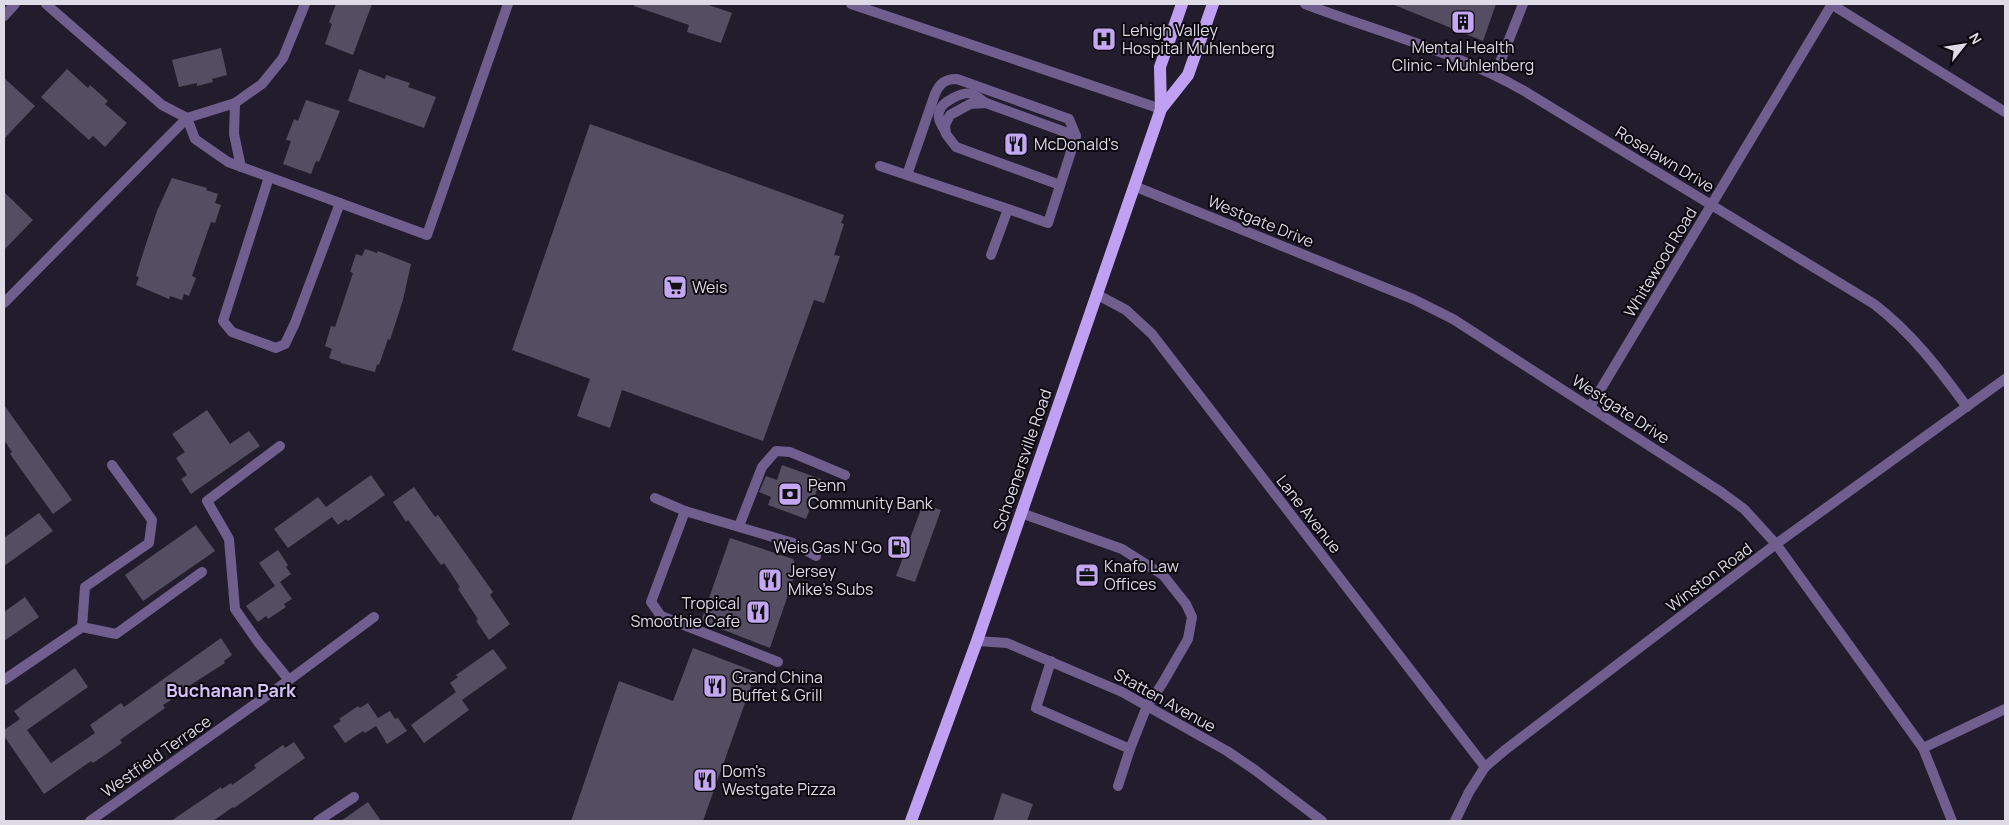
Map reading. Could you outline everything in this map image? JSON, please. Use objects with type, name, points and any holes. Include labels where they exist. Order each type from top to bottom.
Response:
[{"type":"main road","name":"Schoenersville Road","points":[[1161,109],[1160,67],[1182,4]]},
{"type":"main road","name":"Schoenersville Road","points":[[911,821],[977,641],[1161,109],[1188,75],[1213,4]]},
{"type":"street","points":[[4,16],[15,4]]},
{"type":"street","points":[[46,4],[162,105],[187,118],[195,139],[228,162],[426,235],[508,4]]},
{"type":"street","points":[[4,303],[187,118],[235,103],[262,84],[283,58],[305,4]]},
{"type":"street","points":[[851,4],[1161,109]]},
{"type":"street","name":"Roselawn Drive","points":[[1305,4],[1385,31],[1495,75],[1712,205],[1874,304],[1892,318],[1927,353],[1967,407]]},
{"type":"street","points":[[1495,75],[1523,4]]},
{"type":"street","points":[[1832,4],[2005,112]]},
{"type":"street","name":"Whitewood Road","points":[[1590,407],[1832,4]]},
{"type":"street","points":[[880,166],[1048,223],[1076,136],[1069,119],[957,78],[951,79],[944,81],[939,86],[907,175]]},
{"type":"street","points":[[235,103],[234,134],[241,166]]},
{"type":"street","points":[[1060,185],[956,147],[946,132],[945,125],[950,115],[970,104],[986,103],[1076,136]]},
{"type":"street","points":[[269,177],[223,321],[232,332],[276,348],[285,344],[295,323],[340,202]]},
{"type":"street","name":"Westgate Drive","points":[[1134,186],[1413,298],[1453,319],[1721,492],[1744,509],[1776,544],[1923,748],[1952,821]]},
{"type":"street","points":[[991,255],[1008,209]]},
{"type":"street","name":"Lane Avenue","points":[[1096,294],[1126,310],[1152,334],[1485,767]]},
{"type":"street","name":"Winston Road","points":[[1455,821],[1469,792],[1485,767],[1776,544],[2005,379]]},
{"type":"street","points":[[280,446],[207,501],[229,539],[235,609],[258,642],[289,680]]},
{"type":"street","points":[[739,526],[762,467],[776,451],[790,452],[845,475]]},
{"type":"street","points":[[82,627],[85,588],[149,543],[152,520],[112,465]]},
{"type":"street","points":[[656,498],[685,511],[793,543],[816,556]]},
{"type":"street","points":[[685,511],[651,602],[661,616],[778,662]]},
{"type":"street","points":[[1021,513],[1122,549],[1163,575],[1186,604],[1192,617],[1188,639],[1147,706],[1118,786]]},
{"type":"street","points":[[4,680],[82,627],[116,634],[202,572]]},
{"type":"street","name":"Westfield Terrace","points":[[90,821],[289,680],[374,617]]},
{"type":"street","name":"Statten Avenue","points":[[977,641],[1007,643],[1114,688],[1227,751],[1322,821]]},
{"type":"street","points":[[1051,661],[1036,708],[1130,749]]},
{"type":"street","points":[[1923,748],[2005,708]]},
{"type":"street","points":[[318,821],[354,796]]},
{"type":"building","points":[[336,4],[372,4],[353,55],[325,44],[332,24],[329,22]]},
{"type":"building","points":[[635,4],[706,4],[732,13],[721,43],[687,32],[689,25],[634,6]]},
{"type":"building","name":"Mental Health Clinic - Muhlenberg","points":[[1392,4],[1496,4],[1483,41]]},
{"type":"building","points":[[221,48],[227,75],[212,79],[213,82],[197,86],[197,83],[179,87],[172,60]]},
{"type":"building","points":[[67,69],[88,88],[90,85],[108,101],[105,104],[127,123],[105,147],[93,136],[89,140],[41,97]]},
{"type":"building","points":[[359,69],[385,79],[386,75],[410,83],[408,87],[436,97],[424,128],[348,101]]},
{"type":"building","points":[[4,78],[35,106],[4,139]]},
{"type":"building","points":[[306,100],[340,111],[319,162],[316,161],[311,174],[283,164],[291,141],[286,140],[294,119],[298,121]]},
{"type":"building","points":[[590,124],[844,215],[841,223],[844,224],[834,255],[840,256],[824,303],[814,300],[763,441],[622,390],[610,428],[577,416],[590,379],[512,350]]},
{"type":"building","points":[[172,178],[207,188],[206,190],[218,194],[215,203],[221,205],[215,223],[211,222],[192,276],[196,278],[189,296],[184,294],[182,300],[170,296],[169,299],[136,285],[139,277],[136,276],[157,211]]},
{"type":"building","points":[[4,192],[33,220],[4,250]]},
{"type":"building","points":[[365,249],[377,253],[378,251],[411,264],[403,300],[390,340],[388,339],[375,372],[329,358],[332,349],[325,346],[331,326],[335,327],[353,273],[350,272],[356,254],[362,256]]},
{"type":"building","points":[[4,405],[72,500],[53,514],[10,454],[12,452],[4,440]]},
{"type":"building","points":[[207,410],[230,444],[249,431],[260,446],[191,494],[181,479],[187,475],[176,458],[185,452],[172,434]]},
{"type":"building","name":"Penn Community Bank","points":[[782,465],[821,479],[806,519],[768,505],[771,497],[759,492],[766,476],[777,480]]},
{"type":"building","points":[[371,475],[385,495],[348,521],[346,519],[338,525],[332,517],[288,548],[274,529],[318,497],[326,507]]},
{"type":"building","points":[[414,487],[435,517],[438,515],[493,592],[490,595],[510,624],[489,640],[476,621],[478,619],[458,589],[460,587],[444,563],[441,565],[408,520],[406,522],[393,502]]},
{"type":"building","points":[[923,504],[941,510],[915,582],[896,576]]},
{"type":"building","points":[[39,513],[53,531],[4,566],[4,538]]},
{"type":"building","points":[[196,525],[215,551],[143,601],[125,575]]},
{"type":"building","points":[[730,538],[793,559],[797,568],[770,648],[701,621]]},
{"type":"building","points":[[278,550],[288,565],[286,567],[291,574],[280,582],[292,599],[284,604],[286,607],[268,619],[266,616],[258,622],[246,606],[275,586],[259,563]]},
{"type":"building","points":[[25,597],[39,617],[4,641],[4,612]]},
{"type":"building","points":[[221,638],[232,655],[224,661],[225,663],[170,698],[171,700],[163,705],[165,708],[120,740],[122,743],[93,763],[91,761],[44,794],[4,736],[4,730],[20,719],[14,711],[75,668],[88,687],[27,730],[51,763],[95,733],[90,725],[121,703],[124,707]]},
{"type":"building","points":[[693,648],[756,672],[703,821],[571,821],[619,681],[673,701]]},
{"type":"building","points":[[493,649],[507,668],[462,700],[469,710],[424,743],[411,725],[456,692],[450,683],[458,677],[456,675]]},
{"type":"building","points":[[368,703],[378,718],[390,711],[395,719],[398,718],[407,731],[387,744],[376,726],[365,733],[363,731],[345,743],[333,726],[341,721],[339,719],[358,706],[360,708]]},
{"type":"building","points":[[294,742],[305,758],[234,808],[213,821],[171,821],[221,787],[222,789],[231,783],[232,785],[256,768],[254,765],[283,745],[285,748]]},
{"type":"building","points":[[1002,793],[1033,804],[1027,821],[993,821]]},
{"type":"building","points":[[368,802],[381,821],[341,821]]},
{"type":"place","name":"Mental Health Clinic - Muhlenberg","points":[[1463,22]]},
{"type":"place","name":"Lehigh Valley Hospital Muhlenberg","points":[[1104,39]]},
{"type":"place","name":"McDonald's","points":[[1016,144]]},
{"type":"place","name":"Weis","points":[[675,287]]},
{"type":"place","name":"Penn Community Bank","points":[[790,494]]},
{"type":"place","name":"Weis Gas N' Go","points":[[899,547]]},
{"type":"place","name":"Knafo Law Offices","points":[[1087,575]]},
{"type":"place","name":"Jersey Mike's Subs","points":[[770,580]]},
{"type":"place","name":"Tropical Smoothie Cafe","points":[[758,612]]},
{"type":"place","name":"Grand China Buffet & Grill","points":[[715,686]]},
{"type":"place","name":"Dom's Westgate Pizza","points":[[705,780]]},
{"type":"district","name":"Buchanan Park","points":[[231,691]]}]
